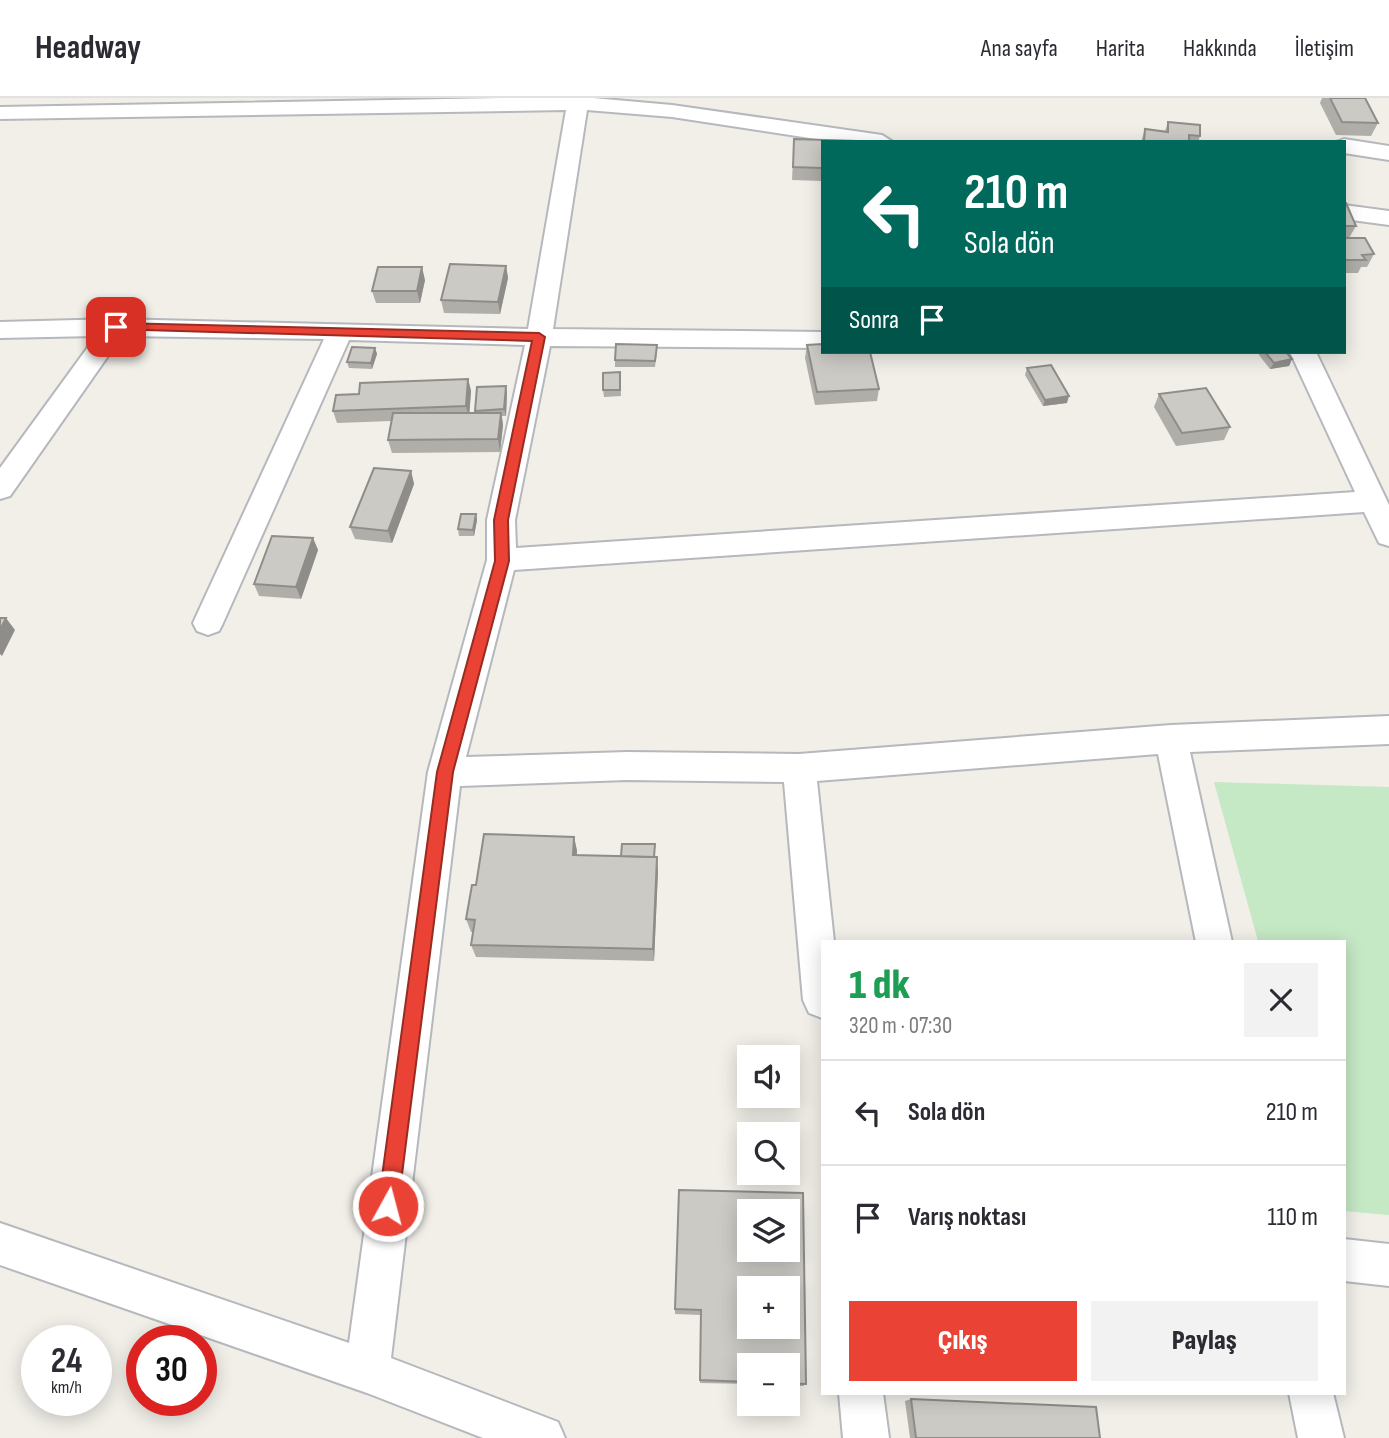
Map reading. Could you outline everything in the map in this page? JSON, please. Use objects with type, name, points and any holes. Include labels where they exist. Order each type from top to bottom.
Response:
[{"type":"street","points":[[367,1371],[445,772],[502,561],[501,520],[539,337],[577,101]]},
{"type":"street","points":[[0,113],[577,101],[672,111],[868,140]]},
{"type":"street","points":[[1346,146],[1389,153]]},
{"type":"street","points":[[1346,212],[1389,218]]},
{"type":"street","points":[[0,330],[116,327],[682,342],[821,340]]},
{"type":"street","points":[[0,489],[116,327]]},
{"type":"street","points":[[208,623],[340,334]]},
{"type":"street","points":[[1304,354],[1389,535]]},
{"type":"street","points":[[502,561],[1373,501]]},
{"type":"street","points":[[445,772],[627,766],[799,768],[1171,738],[1389,730]]},
{"type":"street","points":[[1171,738],[1214,940]]},
{"type":"street","points":[[799,768],[821,990]]},
{"type":"street","points":[[0,1244],[367,1371],[542,1438]]},
{"type":"street","points":[[1346,1260],[1389,1265]]},
{"type":"street","points":[[862,1395],[866,1438]]},
{"type":"street","points":[[1311,1395],[1321,1438]]},
{"type":"green space","points":[[1214,782],[1389,787],[1389,1215],[1346,1211],[1346,940],[1258,940]]},
{"type":"building","points":[[1330,98],[1365,98],[1378,123],[1342,122]]},
{"type":"building","points":[[1168,122],[1200,125],[1200,136],[1189,135],[1189,140],[1144,140],[1145,129],[1168,132]]},
{"type":"building","points":[[794,139],[826,140],[821,140],[821,168],[793,167]]},
{"type":"building","points":[[1346,203],[1356,226],[1346,226]]},
{"type":"building","points":[[1346,238],[1365,238],[1374,254],[1362,255],[1366,260],[1346,260]]},
{"type":"building","points":[[450,264],[506,266],[498,302],[441,300]]},
{"type":"building","points":[[378,267],[422,267],[417,291],[372,291]]},
{"type":"building","points":[[616,344],[657,345],[655,361],[615,360]]},
{"type":"building","points":[[821,344],[821,354],[870,354],[879,389],[817,392],[807,345]]},
{"type":"building","points":[[352,347],[375,348],[371,363],[347,362]]},
{"type":"building","points":[[1267,354],[1288,354],[1292,359],[1274,363]]},
{"type":"building","points":[[1051,365],[1069,396],[1045,400],[1027,368]]},
{"type":"building","points":[[620,372],[620,390],[603,390],[603,373]]},
{"type":"building","points":[[468,379],[466,406],[333,411],[336,395],[359,394],[360,383]]},
{"type":"building","points":[[506,386],[504,409],[475,411],[477,387]]},
{"type":"building","points":[[1206,388],[1230,427],[1182,433],[1159,394]]},
{"type":"building","points":[[393,413],[501,413],[498,439],[388,440]]},
{"type":"building","points":[[374,468],[411,471],[388,531],[350,527]]},
{"type":"building","points":[[461,514],[476,514],[473,530],[458,529]]},
{"type":"building","points":[[272,536],[313,538],[296,587],[254,584]]},
{"type":"building","points":[[0,618],[6,618],[0,630]]},
{"type":"building","points":[[484,834],[574,837],[573,855],[657,857],[653,949],[471,945],[475,920],[466,919],[472,885],[476,885]]},
{"type":"building","points":[[622,844],[655,844],[654,857],[621,856]]},
{"type":"building","points":[[679,1190],[803,1193],[806,1384],[800,1384],[800,1353],[737,1353],[737,1382],[700,1380],[701,1310],[675,1309]]},
{"type":"building","points":[[911,1399],[1096,1407],[1100,1438],[916,1438]]},
{"type":"route","points":[[116,327],[539,337],[501,520],[502,561],[445,772],[388,1206]]}]
